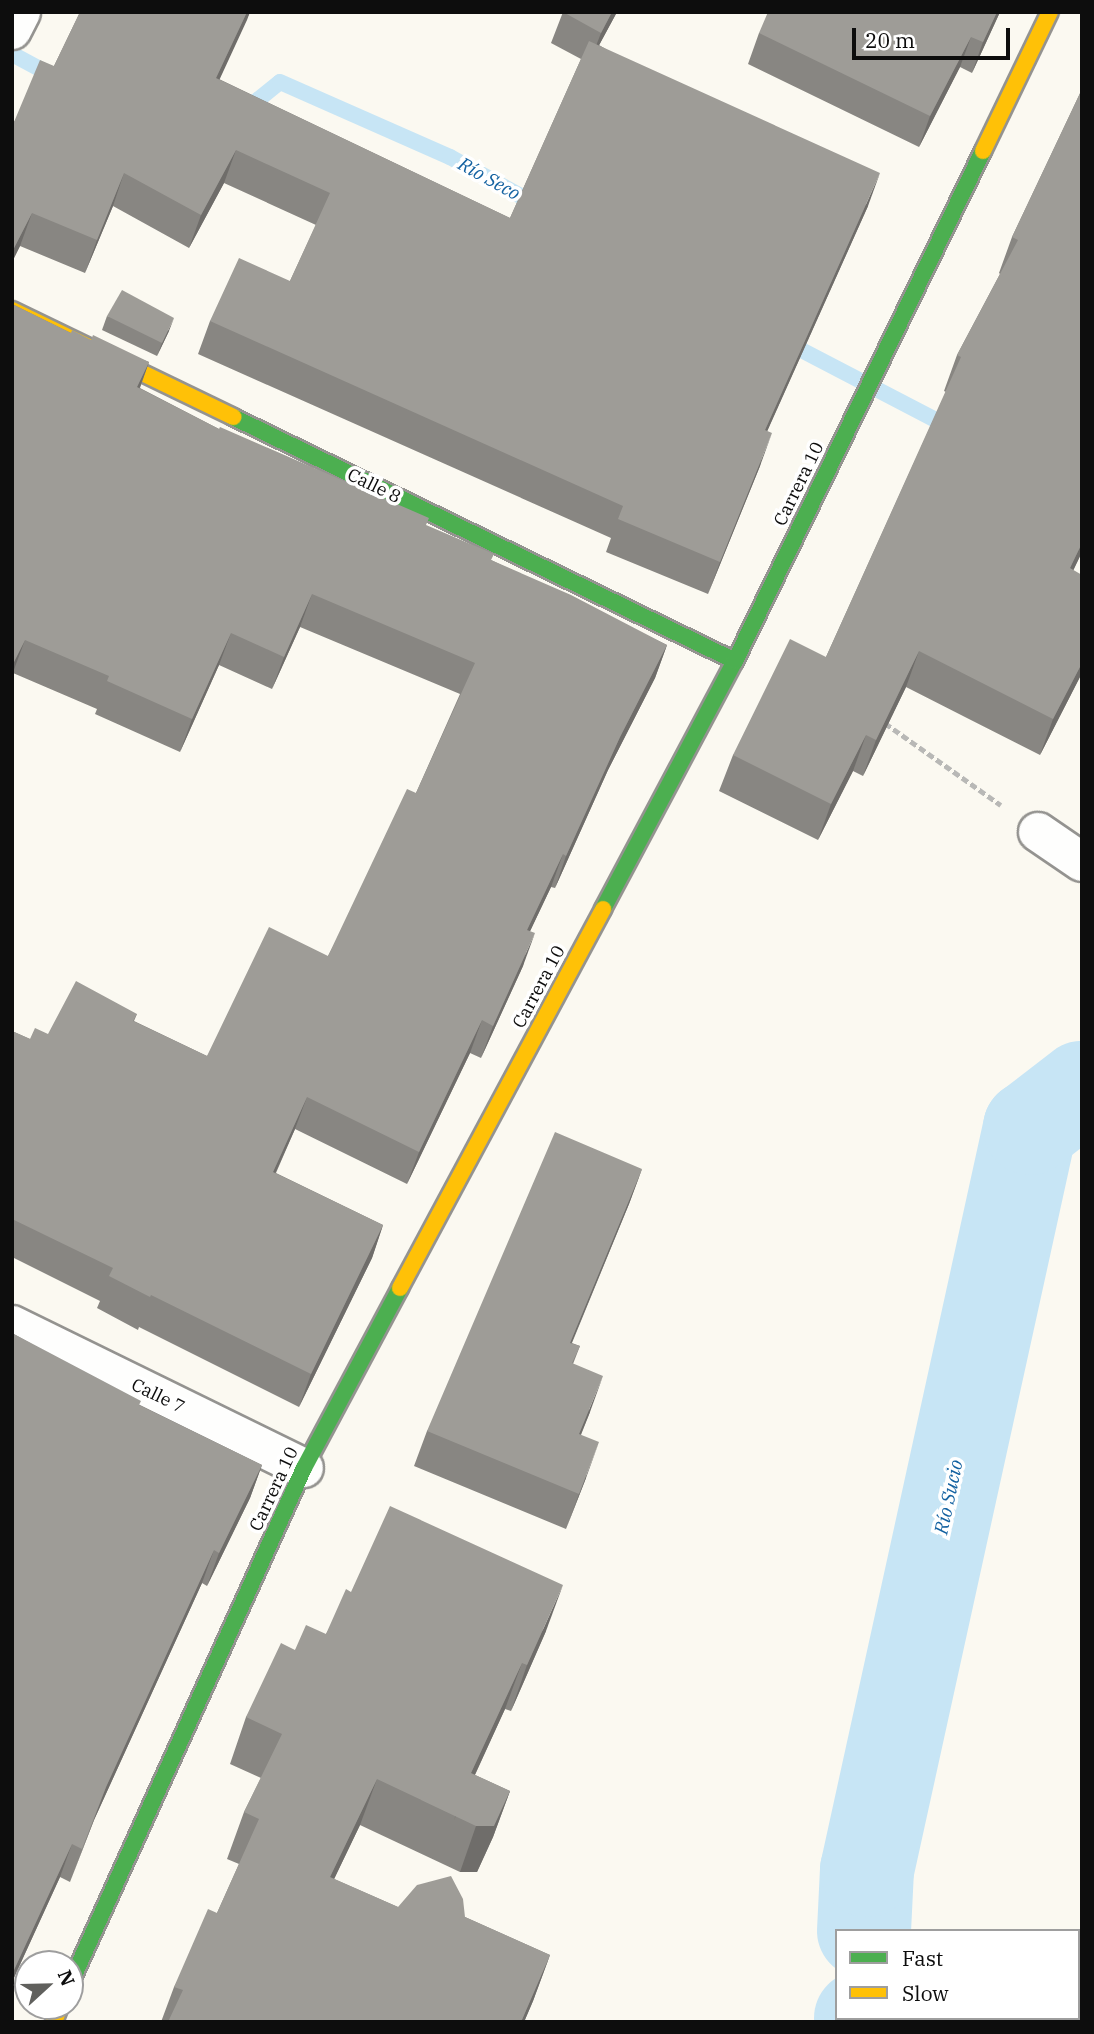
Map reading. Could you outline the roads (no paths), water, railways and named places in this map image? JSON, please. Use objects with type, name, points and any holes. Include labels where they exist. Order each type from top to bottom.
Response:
[{"type":"main road","name":"Carrera 10","points":[[84,1953],[304,1468],[735,661],[1050,12]]},
{"type":"main road","name":"Calle 8","points":[[12,310],[735,661]]},
{"type":"street","points":[[12,30],[21,12]]},
{"type":"street","points":[[1038,832],[1082,862]]},
{"type":"street","name":"Calle 7","points":[[12,1325],[304,1468]]},
{"type":"waterway","name":"Río Seco","points":[[12,54],[53,76]]},
{"type":"waterway","name":"Río Seco","points":[[244,111],[280,82],[450,157],[537,205]]},
{"type":"waterway","name":"Río Seco","points":[[786,342],[953,429]]},
{"type":"waterway","name":"Río Sucio","points":[[864,1929],[867,1870],[1030,1128],[1082,1088]]}]
